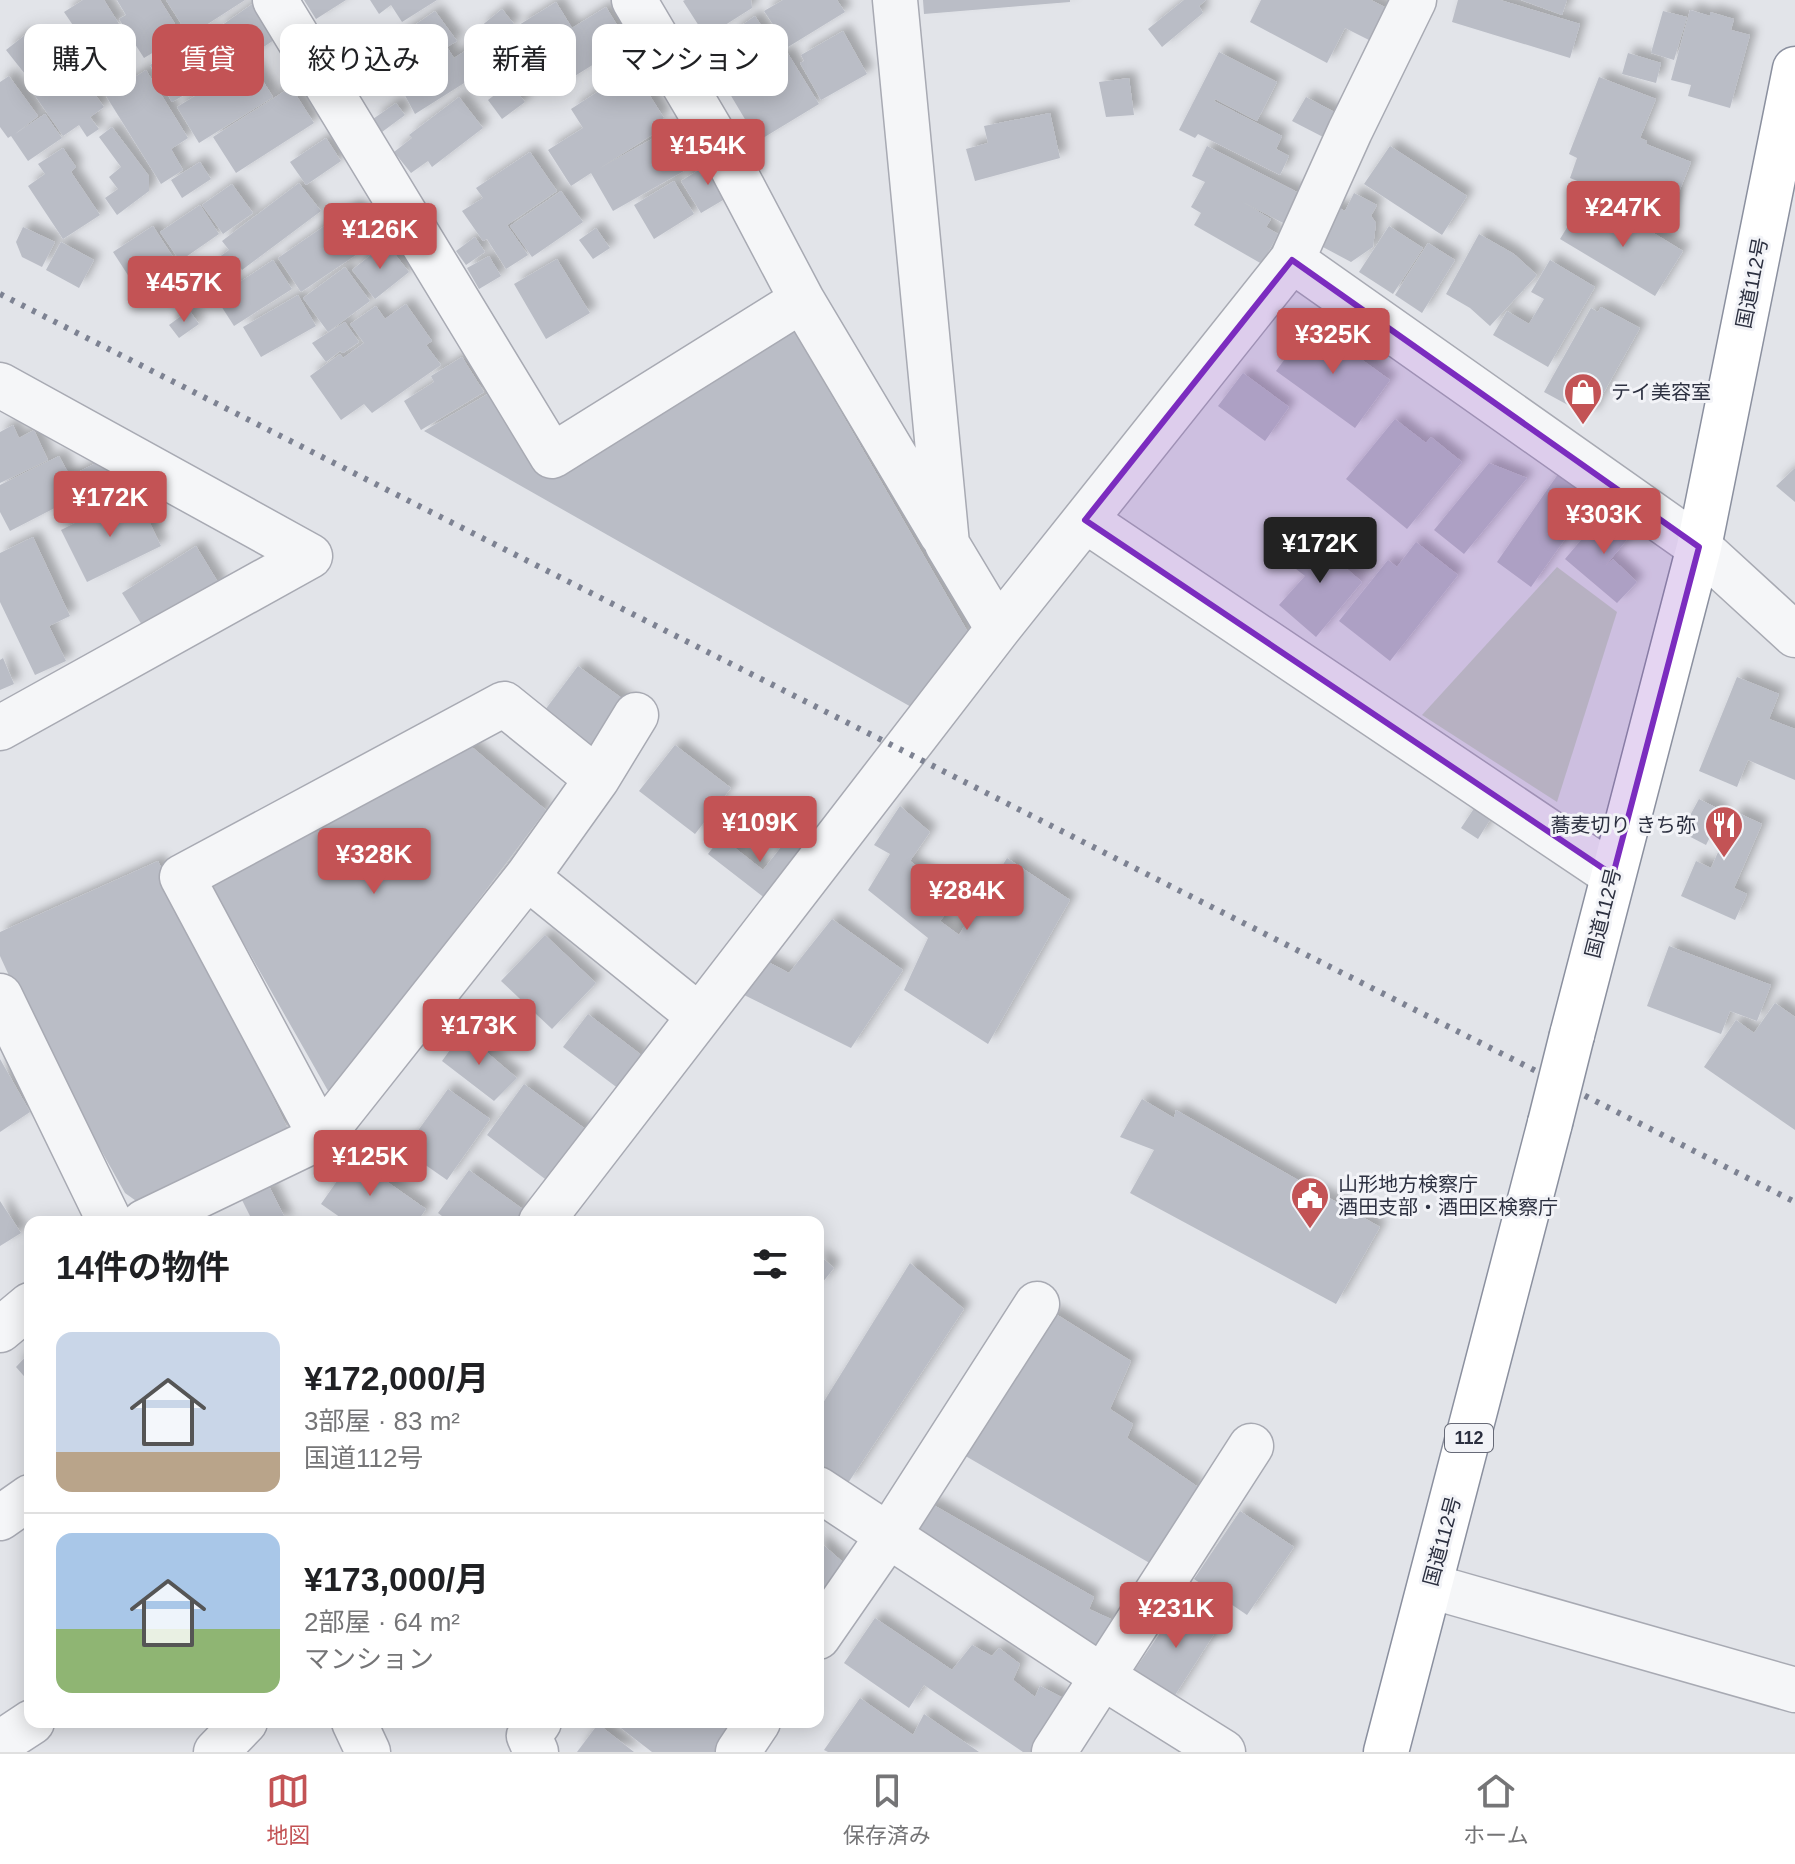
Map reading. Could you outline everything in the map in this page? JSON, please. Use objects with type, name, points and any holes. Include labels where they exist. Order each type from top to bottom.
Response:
[{"type":"highway","name":"国道112号","points":[[1386,1752],[1699,547],[1795,69]]},
{"type":"street","points":[[275,0],[552,456],[802,300]]},
{"type":"street","points":[[634,0],[726,156],[802,300],[998,629]]},
{"type":"street","points":[[895,0],[947,544]]},
{"type":"street","points":[[546,1216],[998,629],[1292,260],[1410,2]]},
{"type":"street","points":[[1292,260],[1699,547],[1795,635]]},
{"type":"street","points":[[0,385],[310,556],[0,728]]},
{"type":"street","points":[[1085,520],[1613,875]]},
{"type":"street","points":[[321,1137],[182,877],[504,704],[597,779]]},
{"type":"street","points":[[156,1216],[321,1137],[527,877],[597,779],[636,715]]},
{"type":"street","points":[[527,877],[699,1016]]},
{"type":"street","points":[[0,996],[107,1216]]},
{"type":"street","points":[[824,1628],[888,1536],[1037,1304]]},
{"type":"street","points":[[0,1330],[24,1310]]},
{"type":"street","points":[[1054,1752],[1251,1446]]},
{"type":"street","points":[[824,1493],[1103,1677],[1223,1752]]},
{"type":"street","points":[[0,1518],[24,1501]]},
{"type":"street","points":[[1430,1586],[1795,1690]]},
{"type":"street","points":[[0,1743],[24,1727]]},
{"type":"street","points":[[216,1752],[239,1728]]},
{"type":"street","points":[[357,1728],[368,1752]]},
{"type":"street","points":[[535,1728],[529,1736],[536,1752]]},
{"type":"street","points":[[738,1752],[754,1728]]},
{"type":"highlighted area","points":[[1292,260],[1699,547],[1613,875],[1085,520]]},
{"type":"green space","points":[[1557,567],[1617,612],[1557,802],[1422,715]]},
{"type":"building","points":[[83,0],[104,0],[119,24],[72,24],[64,12]]},
{"type":"building","points":[[117,0],[160,0],[175,24],[152,24],[152,53],[144,58],[136,46],[136,24],[122,24],[119,19],[126,15]]},
{"type":"building","points":[[166,0],[245,0],[208,24],[181,24]]},
{"type":"building","points":[[258,0],[280,30],[280,36],[264,47],[264,24],[224,24]]},
{"type":"building","points":[[304,0],[346,0],[316,19]]},
{"type":"building","points":[[370,0],[437,0],[402,22],[391,5],[379,14]]},
{"type":"building","points":[[751,0],[752,8],[727,24],[698,24],[683,1]]},
{"type":"building","points":[[783,0],[837,0],[845,12],[788,47],[788,24],[773,24],[764,11]]},
{"type":"building","points":[[923,0],[1070,0],[1070,2],[924,14]]},
{"type":"building","points":[[1184,0],[1206,0],[1199,6],[1203,13],[1162,47],[1148,29]]},
{"type":"building","points":[[1261,0],[1371,0],[1400,15],[1383,47],[1345,28],[1327,63],[1250,22]]},
{"type":"building","points":[[1458,0],[1500,0],[1580,24],[1570,58],[1452,22]]},
{"type":"building","points":[[1521,0],[1567,0],[1562,15]]},
{"type":"building","points":[[556,2],[570,24],[521,24]]},
{"type":"building","points":[[606,7],[616,24],[592,24],[592,65],[576,75],[576,26]]},
{"type":"building","points":[[502,9],[514,24],[484,24]]},
{"type":"building","points":[[1690,10],[1734,19],[1731,30],[1750,35],[1730,108],[1688,96],[1691,85],[1671,80]]},
{"type":"building","points":[[435,11],[445,24],[416,24]]},
{"type":"building","points":[[1663,11],[1687,17],[1674,60],[1651,53]]},
{"type":"building","points":[[755,16],[760,24],[744,24]]},
{"type":"building","points":[[448,29],[457,41],[448,46]]},
{"type":"building","points":[[843,31],[867,74],[821,100],[800,63],[804,61],[801,55]]},
{"type":"building","points":[[24,36],[24,73],[6,50]]},
{"type":"building","points":[[448,49],[454,58],[464,52],[464,83],[448,93]]},
{"type":"building","points":[[1219,52],[1277,82],[1257,121],[1214,101],[1282,136],[1276,149],[1289,156],[1280,175],[1198,134],[1195,138],[1179,130]]},
{"type":"building","points":[[1628,53],[1661,63],[1656,83],[1622,74]]},
{"type":"building","points":[[788,54],[819,104],[758,141],[731,96],[788,96]]},
{"type":"building","points":[[146,70],[152,80],[152,96],[162,96],[188,138],[171,149],[183,170],[161,184],[106,96],[136,96],[136,76]]},
{"type":"building","points":[[9,76],[38,116],[15,134],[45,114],[62,138],[28,161],[11,136],[8,138],[0,127],[0,82]]},
{"type":"building","points":[[1599,77],[1656,99],[1640,138],[1647,141],[1646,144],[1691,162],[1667,222],[1612,200],[1614,196],[1570,178],[1577,158],[1569,154]]},
{"type":"building","points":[[1129,78],[1134,115],[1106,117],[1099,82]]},
{"type":"building","points":[[264,83],[273,97],[199,143],[177,107],[195,96],[264,96]]},
{"type":"building","points":[[280,94],[297,96],[314,123],[236,173],[213,137]]},
{"type":"building","points":[[592,95],[650,96],[664,118],[651,126],[655,133],[600,168],[684,121],[705,159],[613,211],[591,173],[571,186],[548,150],[583,128],[571,109]]},
{"type":"building","points":[[35,96],[96,96],[104,107],[90,117],[99,129],[87,137],[79,125],[63,136]]},
{"type":"building","points":[[168,96],[182,96],[172,102]]},
{"type":"building","points":[[405,96],[444,96],[415,114]]},
{"type":"building","points":[[493,96],[520,96],[525,102],[502,119],[488,100]]},
{"type":"building","points":[[459,97],[483,128],[432,167],[428,161],[411,173],[394,152],[412,138],[409,135]]},
{"type":"building","points":[[1306,97],[1340,115],[1327,139],[1292,121]]},
{"type":"building","points":[[396,103],[405,115],[382,132],[373,119]]},
{"type":"building","points":[[1050,113],[1060,158],[975,181],[966,149],[988,143],[984,126]]},
{"type":"building","points":[[112,127],[149,176],[149,191],[117,215],[105,198],[118,189],[109,177],[121,167],[99,137]]},
{"type":"building","points":[[326,138],[341,161],[306,185],[290,162]]},
{"type":"building","points":[[1207,146],[1301,194],[1285,224],[1241,201],[1271,219],[1266,227],[1278,234],[1262,264],[1194,225],[1201,213],[1191,207],[1205,182],[1192,176]]},
{"type":"building","points":[[1390,146],[1467,196],[1442,235],[1364,184]]},
{"type":"building","points":[[63,148],[76,167],[71,172],[100,215],[63,239],[28,186],[45,174],[38,164]]},
{"type":"building","points":[[530,152],[557,191],[507,225],[528,255],[506,269],[487,239],[483,241],[462,211],[483,198],[476,188]]},
{"type":"building","points":[[715,160],[735,193],[701,213],[681,181]]},
{"type":"building","points":[[200,162],[211,179],[182,198],[171,180]]},
{"type":"building","points":[[674,181],[694,214],[654,239],[634,205]]},
{"type":"building","points":[[299,183],[321,211],[242,270],[239,265],[225,275],[214,261],[229,250],[222,241]]},
{"type":"building","points":[[232,184],[253,213],[223,234],[202,205]]},
{"type":"building","points":[[561,191],[583,222],[532,257],[510,226]]},
{"type":"building","points":[[1354,193],[1377,205],[1371,216],[1376,223],[1373,247],[1351,262],[1308,239],[1328,202],[1345,211]]},
{"type":"building","points":[[1582,203],[1631,233],[1637,223],[1683,251],[1655,296],[1560,239]]},
{"type":"building","points":[[200,205],[219,234],[180,261],[160,232]]},
{"type":"building","points":[[355,205],[378,240],[301,292],[278,258]]},
{"type":"building","points":[[153,226],[175,260],[135,286],[113,252]]},
{"type":"building","points":[[1389,226],[1423,248],[1393,294],[1359,272]]},
{"type":"building","points":[[23,227],[55,242],[42,267],[22,257],[16,242]]},
{"type":"building","points":[[596,228],[610,248],[593,259],[579,240]]},
{"type":"building","points":[[1479,234],[1514,254],[1537,275],[1490,326],[1470,308],[1446,294]]},
{"type":"building","points":[[475,237],[485,252],[466,265],[456,251]]},
{"type":"building","points":[[61,242],[94,260],[79,288],[46,270]]},
{"type":"building","points":[[386,243],[409,272],[375,299],[352,270]]},
{"type":"building","points":[[1428,243],[1455,260],[1422,313],[1395,295]]},
{"type":"building","points":[[489,256],[501,276],[479,289],[467,268]]},
{"type":"building","points":[[557,259],[590,313],[546,339],[514,284]]},
{"type":"building","points":[[273,260],[292,289],[234,326],[216,298]]},
{"type":"building","points":[[1550,260],[1595,287],[1548,367],[1493,335],[1507,311],[1529,324],[1544,299],[1531,292]]},
{"type":"building","points":[[345,267],[370,301],[328,332],[303,298]]},
{"type":"building","points":[[216,272],[223,282],[196,302],[188,291]]},
{"type":"building","points":[[298,295],[316,326],[261,357],[243,327]]},
{"type":"building","points":[[406,304],[432,341],[426,345],[441,365],[372,413],[364,404],[341,420],[310,376],[340,354],[343,358],[364,343],[350,324],[376,306],[385,319]]},
{"type":"building","points":[[1601,307],[1640,328],[1590,417],[1544,392],[1591,308],[1598,312]]},
{"type":"building","points":[[189,310],[199,324],[179,338],[169,325]]},
{"type":"building","points":[[345,322],[359,342],[326,362],[312,343]]},
{"type":"building","points":[[1311,323],[1390,380],[1355,428],[1276,371]]},
{"type":"building","points":[[793,329],[969,634],[913,708],[424,431],[491,392],[544,478]]},
{"type":"building","points":[[462,357],[484,392],[421,430],[404,401],[434,382],[431,376]]},
{"type":"building","points":[[1243,373],[1289,407],[1265,441],[1218,406]]},
{"type":"building","points":[[1395,419],[1426,443],[1431,437],[1462,462],[1407,529],[1346,479]]},
{"type":"building","points":[[13,425],[19,438],[34,430],[48,460],[0,483],[0,432]]},
{"type":"building","points":[[59,456],[70,476],[106,458],[115,477],[10,531],[0,512],[0,485]]},
{"type":"building","points":[[1489,463],[1527,478],[1464,554],[1434,530]]},
{"type":"building","points":[[1563,467],[1599,491],[1531,587],[1497,562]]},
{"type":"building","points":[[1795,468],[1795,502],[1776,486]]},
{"type":"building","points":[[127,497],[135,515],[144,511],[161,546],[87,582],[61,530]]},
{"type":"building","points":[[1608,508],[1635,530],[1605,566],[1613,559],[1637,582],[1617,603],[1565,559]]},
{"type":"building","points":[[1321,530],[1341,547],[1332,556],[1362,582],[1316,637],[1279,605],[1305,576],[1291,565]]},
{"type":"building","points":[[33,537],[70,616],[49,626],[66,661],[35,675],[0,602],[0,553]]},
{"type":"building","points":[[1416,542],[1458,575],[1390,661],[1339,621],[1388,560],[1397,567]]},
{"type":"building","points":[[196,546],[221,587],[147,633],[122,593]]},
{"type":"building","points":[[3,658],[14,684],[0,690],[0,660]]},
{"type":"building","points":[[578,666],[642,713],[606,761],[542,714]]},
{"type":"building","points":[[1737,677],[1779,694],[1769,719],[1795,729],[1795,780],[1748,760],[1737,787],[1699,771]]},
{"type":"building","points":[[459,736],[546,810],[331,1096],[210,884]]},
{"type":"building","points":[[675,745],[731,788],[695,834],[639,791]]},
{"type":"building","points":[[1699,799],[1723,811],[1706,845],[1681,832]]},
{"type":"building","points":[[1477,804],[1493,815],[1478,839],[1461,828]]},
{"type":"building","points":[[900,806],[930,832],[910,861],[959,897],[940,921],[959,935],[1007,858],[1070,900],[988,1044],[904,990],[928,938],[868,890],[890,854],[874,845]]},
{"type":"building","points":[[1736,812],[1762,824],[1734,888],[1747,894],[1735,920],[1681,896],[1696,861],[1711,868]]},
{"type":"building","points":[[793,832],[809,845],[766,899],[708,854],[721,837],[763,870]]},
{"type":"building","points":[[158,861],[288,1129],[146,1208],[125,1193],[35,1032],[0,956],[0,932]]},
{"type":"building","points":[[832,919],[903,970],[851,1048],[738,992],[757,956],[789,973]]},
{"type":"building","points":[[545,935],[596,983],[552,1029],[501,981]]},
{"type":"building","points":[[1669,946],[1771,985],[1757,1021],[1730,1011],[1721,1034],[1647,1006]]},
{"type":"building","points":[[1775,1003],[1795,1017],[1795,1130],[1704,1067],[1736,1020],[1754,1033]]},
{"type":"building","points":[[588,1014],[644,1057],[619,1089],[563,1047]]},
{"type":"building","points":[[463,1032],[517,1078],[494,1101],[442,1061]]},
{"type":"building","points":[[0,1059],[30,1112],[0,1132]]},
{"type":"building","points":[[524,1084],[591,1133],[553,1185],[487,1135]]},
{"type":"building","points":[[448,1089],[490,1119],[447,1180],[404,1150]]},
{"type":"building","points":[[1142,1099],[1174,1118],[1176,1110],[1380,1227],[1336,1304],[1130,1193],[1154,1150],[1120,1137]]},
{"type":"building","points":[[353,1158],[426,1209],[421,1216],[338,1216],[321,1204]]},
{"type":"building","points":[[469,1170],[524,1210],[520,1216],[442,1216],[438,1213]]},
{"type":"building","points":[[269,1186],[284,1216],[250,1216],[242,1200]]},
{"type":"building","points":[[0,1201],[21,1233],[0,1246]]},
{"type":"building","points":[[824,1259],[834,1268],[824,1280]]},
{"type":"building","points":[[910,1263],[964,1309],[848,1483],[824,1467],[824,1401]]},
{"type":"building","points":[[1051,1311],[1131,1361],[1110,1409],[1133,1424],[1127,1438],[1198,1487],[1153,1565],[957,1451]]},
{"type":"building","points":[[24,1358],[24,1376],[16,1367]]},
{"type":"building","points":[[930,1503],[1094,1597],[1089,1609],[1113,1620],[1093,1654],[900,1534]]},
{"type":"building","points":[[1240,1511],[1294,1547],[1247,1615],[1194,1579]]},
{"type":"building","points":[[824,1546],[845,1564],[824,1594]]},
{"type":"building","points":[[1187,1594],[1223,1620],[1170,1703],[1127,1681]]},
{"type":"building","points":[[875,1618],[952,1670],[972,1645],[992,1656],[999,1648],[1020,1664],[1013,1680],[1035,1697],[1040,1686],[1067,1700],[1037,1752],[1023,1752],[924,1685],[909,1708],[844,1663]]},
{"type":"building","points":[[860,1698],[913,1735],[924,1714],[979,1752],[824,1750]]},
{"type":"building","points":[[595,1728],[603,1728],[634,1752],[577,1752]]},
{"type":"building","points":[[621,1728],[732,1728],[716,1752],[652,1752]]},
{"type":"railway","points":[[0,294],[1795,1202]]},
{"type":"place","name":"テイ美容室","points":[[1583,426]]},
{"type":"place","name":"蕎麦切り きち弥","points":[[1724,859]]},
{"type":"place","name":"山形地方検察庁 酒田支部・酒田区検察庁","points":[[1310,1230]]}]
